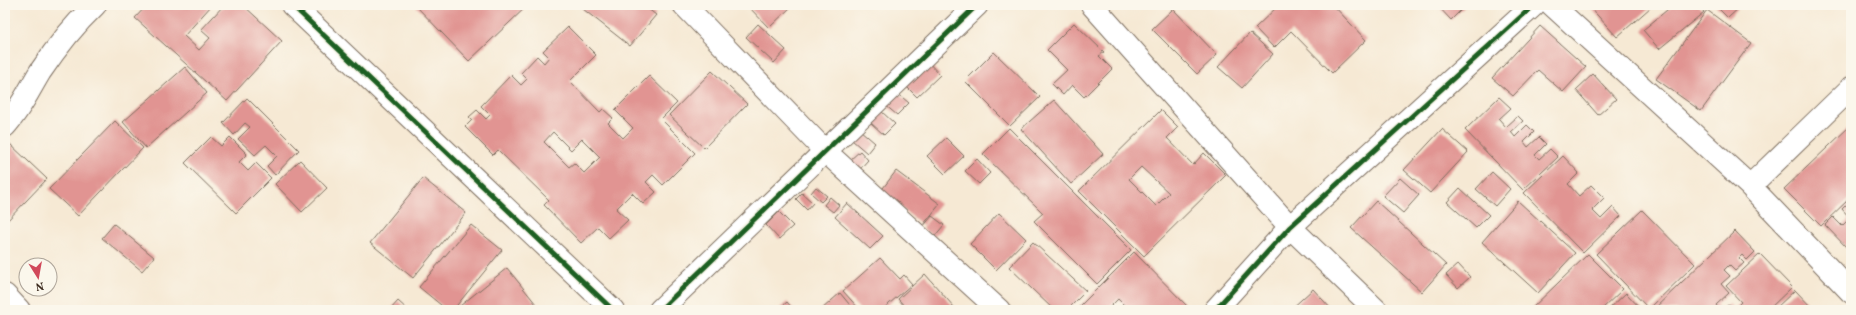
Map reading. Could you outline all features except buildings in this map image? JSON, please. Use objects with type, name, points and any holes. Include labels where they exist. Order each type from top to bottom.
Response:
[{"type":"street","points":[[5,126],[14,117],[41,71],[74,26],[94,5]]},
{"type":"street","points":[[292,5],[613,310]]},
{"type":"street","points":[[684,5],[825,151],[999,310]]},
{"type":"street","points":[[660,310],[977,5]]},
{"type":"street","points":[[1092,5],[1290,227],[1376,310]]},
{"type":"street","points":[[1215,310],[1290,227],[1534,5]]},
{"type":"street","points":[[1552,5],[1750,186],[1851,292]]},
{"type":"street","points":[[1750,186],[1851,88]]},
{"type":"street","points":[[5,295],[19,310]]},
{"type":"cycle path","points":[[292,5],[613,310]]},
{"type":"cycle path","points":[[660,310],[977,5]]},
{"type":"cycle path","points":[[1215,310],[1290,227],[1534,5]]}]
